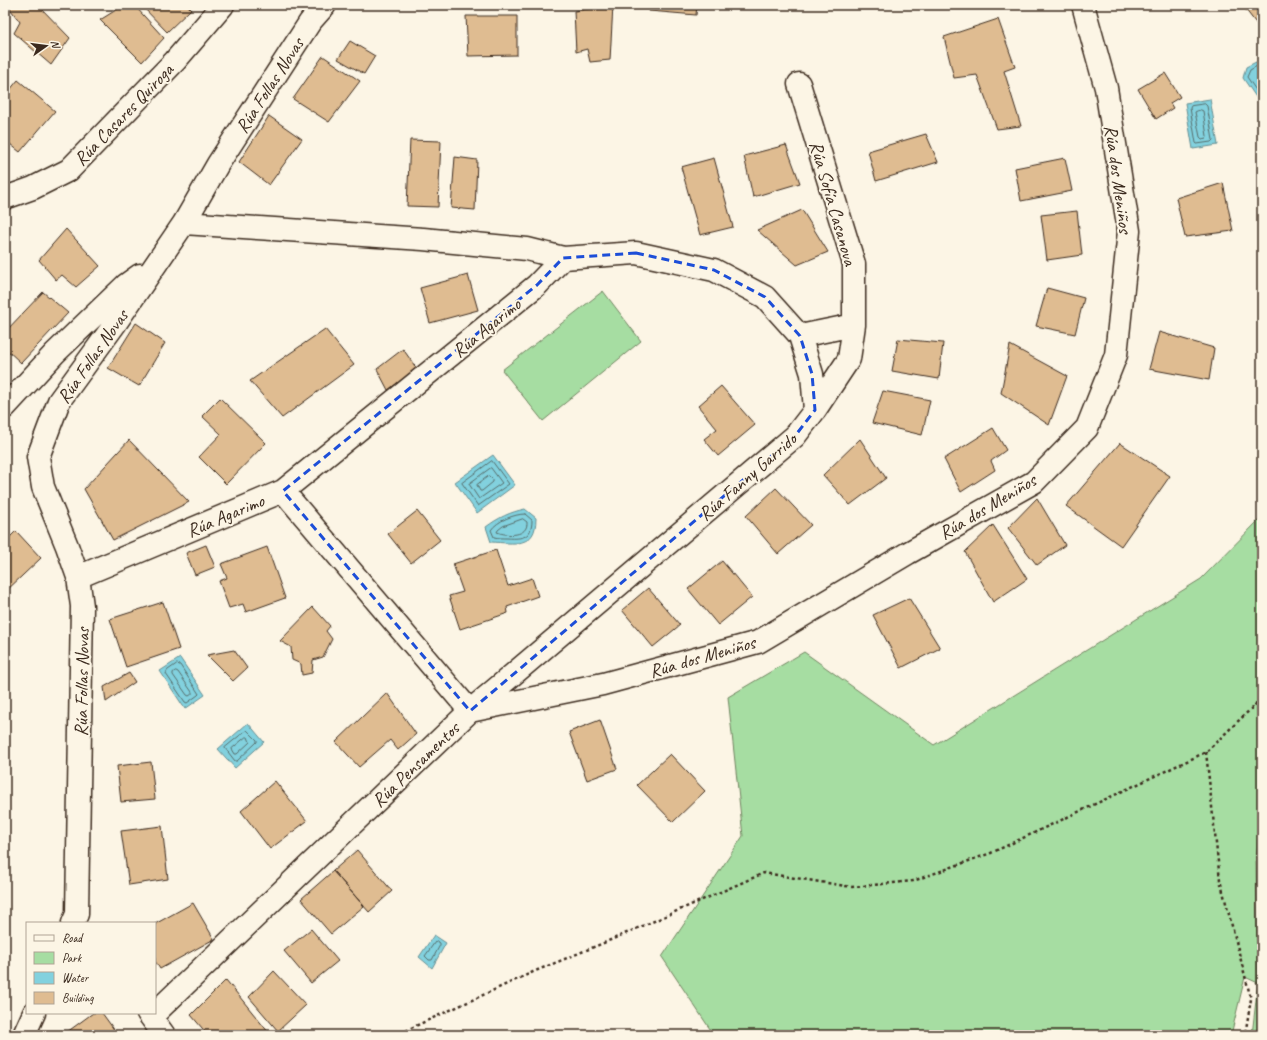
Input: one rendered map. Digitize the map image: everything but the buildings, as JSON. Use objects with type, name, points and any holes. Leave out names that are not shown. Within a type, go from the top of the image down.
[{"type":"street","name":"Rúa Casares Quiroga","points":[[5,198],[33,188],[69,170],[175,61],[223,5]]},
{"type":"street","name":"Rúa Follas Novas","points":[[78,920],[82,606],[78,577],[67,546],[42,487],[38,457],[59,402],[160,259],[310,22],[325,5]]},
{"type":"street","name":"Rúa dos Meniños","points":[[470,710],[603,684],[758,642],[908,552],[1034,482],[1086,428],[1116,355],[1129,231],[1106,88],[1083,5]]},
{"type":"street","name":"Rúa Sofía Casanova","points":[[799,84],[854,264],[854,325],[849,359],[815,410]]},
{"type":"street","points":[[184,223],[424,238],[527,249],[562,258],[636,253],[714,270],[765,297],[800,336],[812,374],[815,410]]},
{"type":"street","name":"Rúa Agarimo","points":[[78,577],[283,491],[537,285],[562,258]]},
{"type":"street","points":[[5,407],[55,353],[126,285],[160,259]]},
{"type":"street","points":[[800,336],[854,325]]},
{"type":"street","name":"Rúa Fanny Garrido","points":[[470,710],[795,436],[815,410]]},
{"type":"street","name":"Rúa Pensamentos","points":[[156,1009],[470,710],[283,491]]},
{"type":"street","points":[[24,1035],[34,1014]]},
{"type":"street","name":"Rúa Pensamentos","points":[[150,1015],[164,1035]]},
{"type":"path","points":[[401,1035],[409,1029],[533,972],[764,873],[852,887],[913,881],[991,853],[1206,752],[1256,704],[1262,696]]},
{"type":"path","points":[[1206,752],[1220,880],[1251,999],[1245,1035]]},
{"type":"highlighted area","points":[[636,253],[714,270],[765,297],[800,336],[812,374],[815,410],[795,436],[470,711],[283,491],[537,285],[563,258]]},
{"type":"green space","points":[[603,291],[641,341],[543,421],[502,370]]},
{"type":"green space","points":[[1262,517],[1262,811],[1256,858],[1258,983],[1245,977],[1231,1035],[714,1035],[662,957],[743,836],[728,697],[804,652],[934,745],[1201,579]]},
{"type":"green space","points":[[1258,983],[1262,984],[1262,1035],[1252,1035]]},
{"type":"water","points":[[1256,62],[1262,63],[1262,106],[1243,78],[1246,67]]},
{"type":"water","points":[[1210,99],[1218,145],[1193,149],[1185,103]]},
{"type":"water","points":[[493,455],[515,485],[477,513],[455,482]]},
{"type":"water","points":[[525,509],[536,518],[535,528],[532,535],[528,539],[515,543],[491,542],[486,527],[504,516]]},
{"type":"water","points":[[180,658],[205,695],[185,709],[160,671]]},
{"type":"water","points":[[248,723],[264,742],[235,768],[218,749]]},
{"type":"water","points":[[434,935],[446,943],[432,968],[419,957]]}]
